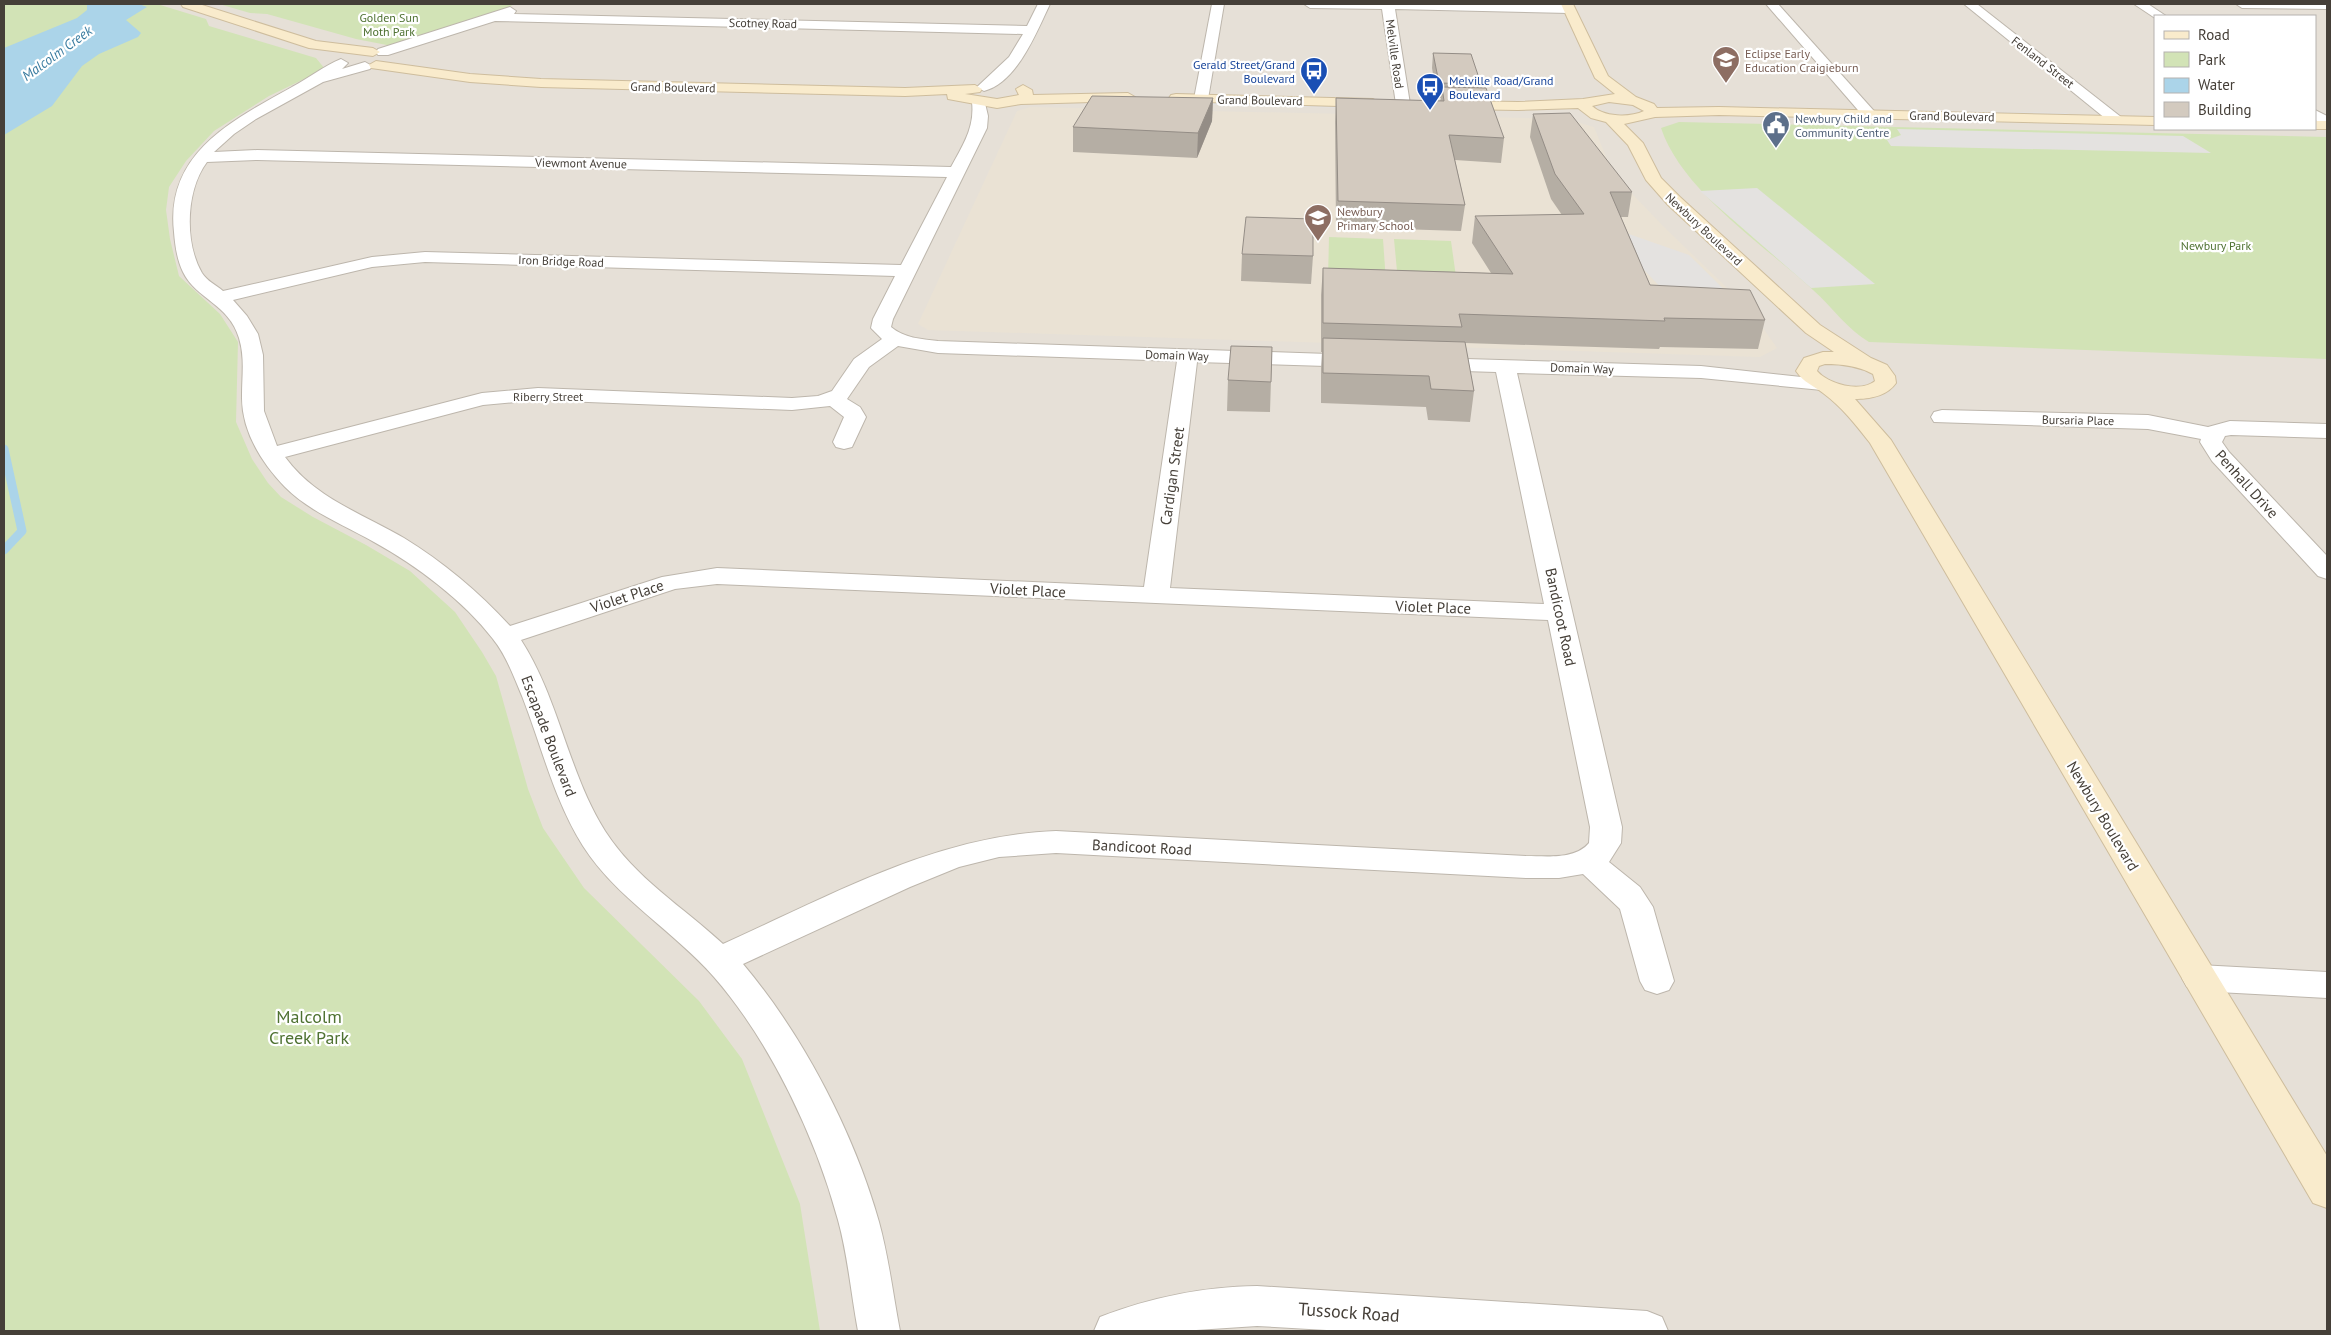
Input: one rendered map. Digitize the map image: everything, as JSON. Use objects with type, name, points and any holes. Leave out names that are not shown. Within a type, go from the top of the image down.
[{"type":"street","name":"Grand Boulevard","points":[[187,4],[314,45],[382,58],[442,74],[541,83],[1017,95]]},
{"type":"street","name":"Escapade Boulevard","points":[[527,4],[426,40],[382,58],[316,80],[272,102],[242,121],[204,157],[184,191],[182,220],[187,258],[196,278],[220,297],[241,322],[250,338],[253,361],[253,409],[257,426],[271,454],[284,472],[301,490],[331,510],[379,534],[429,565],[474,604],[505,636],[533,686],[566,782],[592,835],[609,860],[632,886],[719,960],[762,1016],[807,1090],[830,1138],[850,1194],[866,1251],[879,1331]]},
{"type":"street","points":[[844,442],[855,417],[852,412],[832,398],[844,391],[861,363],[896,340],[881,328],[881,323],[979,128],[980,116],[977,94],[1014,63],[1044,4]]},
{"type":"street","points":[[1202,99],[1218,4]]},
{"type":"street","points":[[1310,4],[1568,6],[1602,78],[1643,108]]},
{"type":"street","points":[[1772,4],[1869,114]]},
{"type":"street","name":"Fenland Street","points":[[1970,4],[2116,120]]},
{"type":"street","points":[[2140,4],[2158,15]]},
{"type":"street","points":[[2242,4],[2324,7]]},
{"type":"street","name":"Melville Road","points":[[1388,5],[1403,104]]},
{"type":"street","name":"Scotney Road","points":[[494,17],[1031,30]]},
{"type":"street","name":"Grand Boulevard","points":[[314,45],[341,62]]},
{"type":"street","name":"Grand Boulevard","points":[[382,58],[442,74]]},
{"type":"street","points":[[341,62],[350,66],[382,58]]},
{"type":"street","name":"Escapade Boulevard","points":[[316,80],[341,62]]},
{"type":"street","points":[[1014,63],[1017,95]]},
{"type":"street","points":[[1591,105],[1602,78]]},
{"type":"street","points":[[979,128],[1017,95],[1142,98]]},
{"type":"street","name":"Grand Boulevard","points":[[1162,98],[1422,104]]},
{"type":"street","points":[[1441,104],[1591,105],[1643,108]]},
{"type":"street","points":[[1591,105],[1610,118],[1629,119],[1643,108]]},
{"type":"street","name":"Grand Boulevard","points":[[1643,108],[2154,121]]},
{"type":"street","points":[[1635,143],[1643,108]]},
{"type":"street","points":[[2316,115],[2327,123]]},
{"type":"street","name":"Newbury Boulevard","points":[[1610,118],[1635,143],[1654,180],[1662,189],[1785,305],[1823,337],[1863,362],[1879,369],[1885,375],[1887,381],[1882,388]]},
{"type":"street","name":"Viewmont Avenue","points":[[204,157],[256,155],[958,172]]},
{"type":"street","name":"Iron Bridge Road","points":[[220,297],[372,262],[425,257],[906,271]]},
{"type":"street","name":"Newbury Boulevard","points":[[1785,305],[1804,335],[1810,363],[1806,371],[1853,408],[1880,440],[2327,1192]]},
{"type":"street","name":"Domain Way","points":[[896,340],[938,347],[1379,362]]},
{"type":"street","name":"Cardigan Street","points":[[1156,596],[1188,356]]},
{"type":"street","points":[[1810,363],[1838,358],[1863,362]]},
{"type":"street","name":"Domain Way","points":[[1408,363],[1701,372],[1825,386]]},
{"type":"street","name":"Domain Way","points":[[1701,372],[1810,363]]},
{"type":"street","name":"Bandicoot Road","points":[[719,960],[912,872],[948,858],[1002,844],[1056,842],[1526,867],[1574,865],[1588,861],[1605,844],[1606,827],[1505,366]]},
{"type":"street","points":[[1825,386],[1854,392],[1870,392],[1882,388],[1880,440]]},
{"type":"street","name":"Riberry Street","points":[[271,454],[502,396],[538,394],[792,404],[821,402],[832,398]]},
{"type":"street","name":"Bursaria Place","points":[[1942,417],[2148,422],[2213,435]]},
{"type":"street","name":"Penhall Drive","points":[[2327,431],[2230,428],[2221,430],[2213,435],[2211,442],[2220,456],[2327,571]]},
{"type":"street","name":"Violet Place","points":[[505,636],[672,582],[700,577],[744,577],[1560,613]]},
{"type":"street","points":[[1588,861],[1628,895],[1636,907],[1657,981]]},
{"type":"street","points":[[2199,978],[2327,985]]},
{"type":"street","name":"Tussock Road","points":[[1115,1331],[1134,1323],[1180,1310],[1217,1306],[1257,1306],[1647,1331]]},
{"type":"shaded area","points":[[4,4],[2327,4],[2327,1331],[4,1331]]},
{"type":"shaded area","points":[[1077,99],[1355,106],[1348,108],[1087,102]]},
{"type":"shaded area","name":"Newbury Primary School","points":[[1030,107],[1566,119],[1594,127],[1613,174],[1664,227],[1751,311],[1777,348],[1760,357],[928,330],[918,324],[1017,111]]},
{"type":"shaded area","points":[[1909,110],[2066,113],[2075,116],[1901,112]]},
{"type":"shaded area","points":[[1884,118],[2153,124],[2148,126],[1896,120]]},
{"type":"shaded area","points":[[1897,129],[2183,136],[2211,153],[1891,146],[1887,140],[1901,135]]},
{"type":"shaded area","points":[[1757,188],[1875,284],[1811,288],[1700,191]]},
{"type":"shaded area","points":[[1626,233],[1689,255],[1746,311],[1686,314],[1610,234]]},
{"type":"green space","name":"Malcolm Creek Park","points":[[4,4],[157,4],[206,19],[209,26],[316,58],[325,69],[269,96],[214,131],[186,161],[169,187],[166,210],[170,239],[179,276],[220,314],[238,342],[236,422],[252,459],[268,483],[281,497],[410,571],[455,612],[482,652],[496,676],[528,789],[543,828],[584,888],[699,1001],[742,1059],[800,1204],[820,1331],[4,1331]]},
{"type":"green space","name":"Golden Sun Moth Park","points":[[219,4],[515,4],[488,16],[392,46],[356,39],[267,14],[250,13]]},
{"type":"green space","name":"Newbury Park","points":[[1679,122],[2327,137],[2327,359],[1869,342],[1847,325],[1813,290],[1727,216],[1687,174],[1672,151],[1661,128]]},
{"type":"green space","points":[[1329,237],[1383,239],[1386,282],[1328,279]]},
{"type":"green space","points":[[1394,239],[1451,241],[1457,284],[1398,282]]},
{"type":"water","points":[[87,4],[139,4],[147,7],[126,20],[141,33],[138,37],[99,54],[82,66],[52,106],[4,135],[4,48],[77,18],[87,10]]},
{"type":"building","points":[[1433,53],[1471,54],[1481,84],[1439,83]]},
{"type":"building","points":[[1442,87],[1486,88],[1504,138],[1449,135],[1465,205],[1338,201],[1336,98],[1444,101]]},
{"type":"building","points":[[1092,96],[1213,98],[1198,133],[1073,127]]},
{"type":"building","points":[[1570,113],[1632,192],[1610,192],[1650,285],[1750,290],[1765,320],[1664,318],[1665,321],[1459,314],[1462,327],[1323,323],[1323,268],[1513,274],[1475,216],[1584,214],[1555,174],[1533,114]]},
{"type":"building","points":[[1246,217],[1313,219],[1313,256],[1242,254]]},
{"type":"building","points":[[1323,338],[1465,342],[1474,391],[1431,389],[1429,376],[1323,373]]},
{"type":"building","points":[[1231,346],[1272,347],[1271,382],[1228,380]]},
{"type":"waterway","name":"Malcolm Creek","points":[[4,449],[22,531],[4,550]]},
{"type":"place","name":"Eclipse Early Education Craigieburn","points":[[1726,84]]},
{"type":"place","name":"Gerald Street/Grand Boulevard","points":[[1314,95]]},
{"type":"place","name":"Melville Road/Grand Boulevard","points":[[1430,111]]},
{"type":"place","name":"Newbury Child and Community Centre","points":[[1776,149]]},
{"type":"place","name":"Newbury Primary School","points":[[1318,242]]}]
